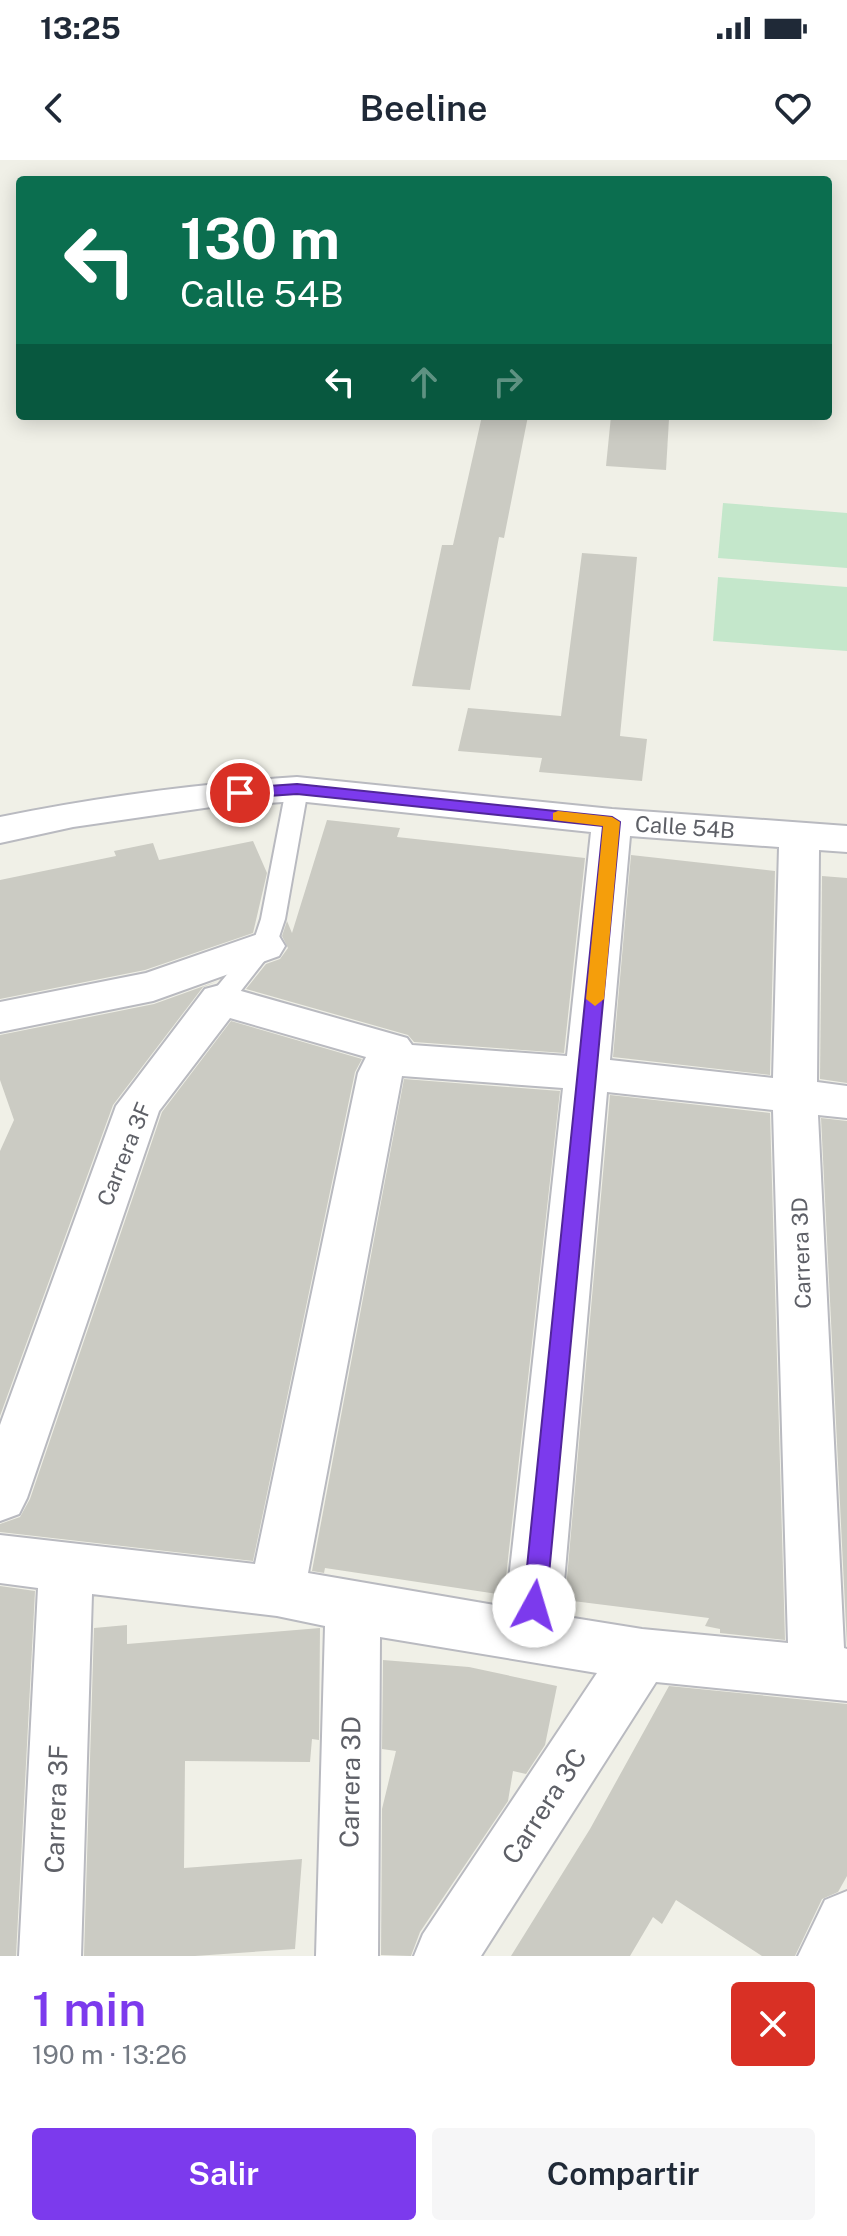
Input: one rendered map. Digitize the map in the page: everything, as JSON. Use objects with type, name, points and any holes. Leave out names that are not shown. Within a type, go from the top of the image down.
[{"type":"street","name":"Calle 54B","points":[[0,830],[73,815],[211,795],[297,789],[612,822],[847,839]]},
{"type":"street","points":[[531,1637],[612,822]]},
{"type":"street","name":"Carrera 3D","points":[[799,835],[795,1097],[832,1673]]},
{"type":"street","points":[[0,1017],[153,986],[264,946]]},
{"type":"street","points":[[220,1000],[389,1054],[847,1102]]},
{"type":"street","name":"Carrera 3F","points":[[0,1498],[138,1106],[220,1000]]},
{"type":"street","points":[[277,1591],[380,1073],[389,1054]]},
{"type":"street","points":[[0,1559],[277,1591],[353,1607],[642,1655],[832,1673]]},
{"type":"street","name":"Carrera 3F","points":[[50,1956],[66,1567]]},
{"type":"street","name":"Carrera 3D","points":[[347,1956],[353,1607]]},
{"type":"street","name":"Carrera 3C","points":[[445,1956],[642,1655]]},
{"type":"street","points":[[829,1956],[847,1922]]},
{"type":"lane","name":"Carrera 3F","points":[[220,1000],[264,946],[273,919],[297,789]]},
{"type":"green space","points":[[723,503],[847,513],[847,568],[718,558]]},
{"type":"green space","points":[[718,577],[847,587],[847,651],[713,641]]},
{"type":"building","points":[[481,420],[527,420],[504,538],[499,537],[470,690],[412,686],[442,545],[453,545]]},
{"type":"building","points":[[611,420],[669,420],[666,470],[606,466]]},
{"type":"building","points":[[582,553],[637,557],[620,736],[647,739],[642,781],[539,772],[542,758],[458,751],[468,708],[561,716]]},
{"type":"building","points":[[327,820],[400,828],[397,837],[585,858],[564,1053],[414,1042],[408,1035],[246,989],[266,964],[280,959],[288,948],[282,936],[287,921],[292,933]]},
{"type":"building","points":[[253,841],[267,873],[253,933],[145,970],[0,999],[0,880],[116,856],[114,851],[153,843],[159,860]]},
{"type":"building","points":[[631,855],[775,871],[770,1075],[613,1057]]},
{"type":"building","points":[[822,876],[847,878],[847,1083],[820,1079]]},
{"type":"building","points":[[218,981],[203,987],[113,1105],[0,1416],[0,1151],[14,1120],[0,1080],[0,1035],[154,1004]]},
{"type":"building","points":[[231,1021],[362,1059],[355,1072],[253,1561],[0,1532],[0,1524],[20,1517],[30,1499],[162,1112]]},
{"type":"building","points":[[404,1079],[560,1091],[504,1595],[325,1568],[324,1573],[312,1571]]},
{"type":"building","points":[[610,1095],[770,1113],[785,1640],[720,1633],[720,1629],[705,1626],[709,1618],[565,1600]]},
{"type":"building","points":[[821,1118],[847,1121],[847,1646]]},
{"type":"building","points":[[0,1586],[35,1591],[16,1956],[0,1956]]},
{"type":"building","points":[[127,1625],[127,1644],[320,1628],[319,1740],[312,1739],[310,1762],[185,1761],[184,1868],[302,1859],[295,1949],[195,1956],[84,1956],[94,1628]]},
{"type":"building","points":[[383,1660],[469,1667],[557,1686],[545,1745],[526,1774],[513,1771],[508,1801],[420,1932],[411,1956],[381,1955],[382,1809],[396,1751],[382,1749]]},
{"type":"building","points":[[669,1686],[847,1704],[847,1876],[838,1892],[822,1899],[795,1956],[762,1956],[676,1900],[662,1924],[653,1917],[630,1956],[511,1956],[590,1829]]},
{"type":"slow traffic","points":[[558,816],[612,822],[595,999]]},
{"type":"route","points":[[240,793],[297,789],[612,822],[534,1606]]}]
